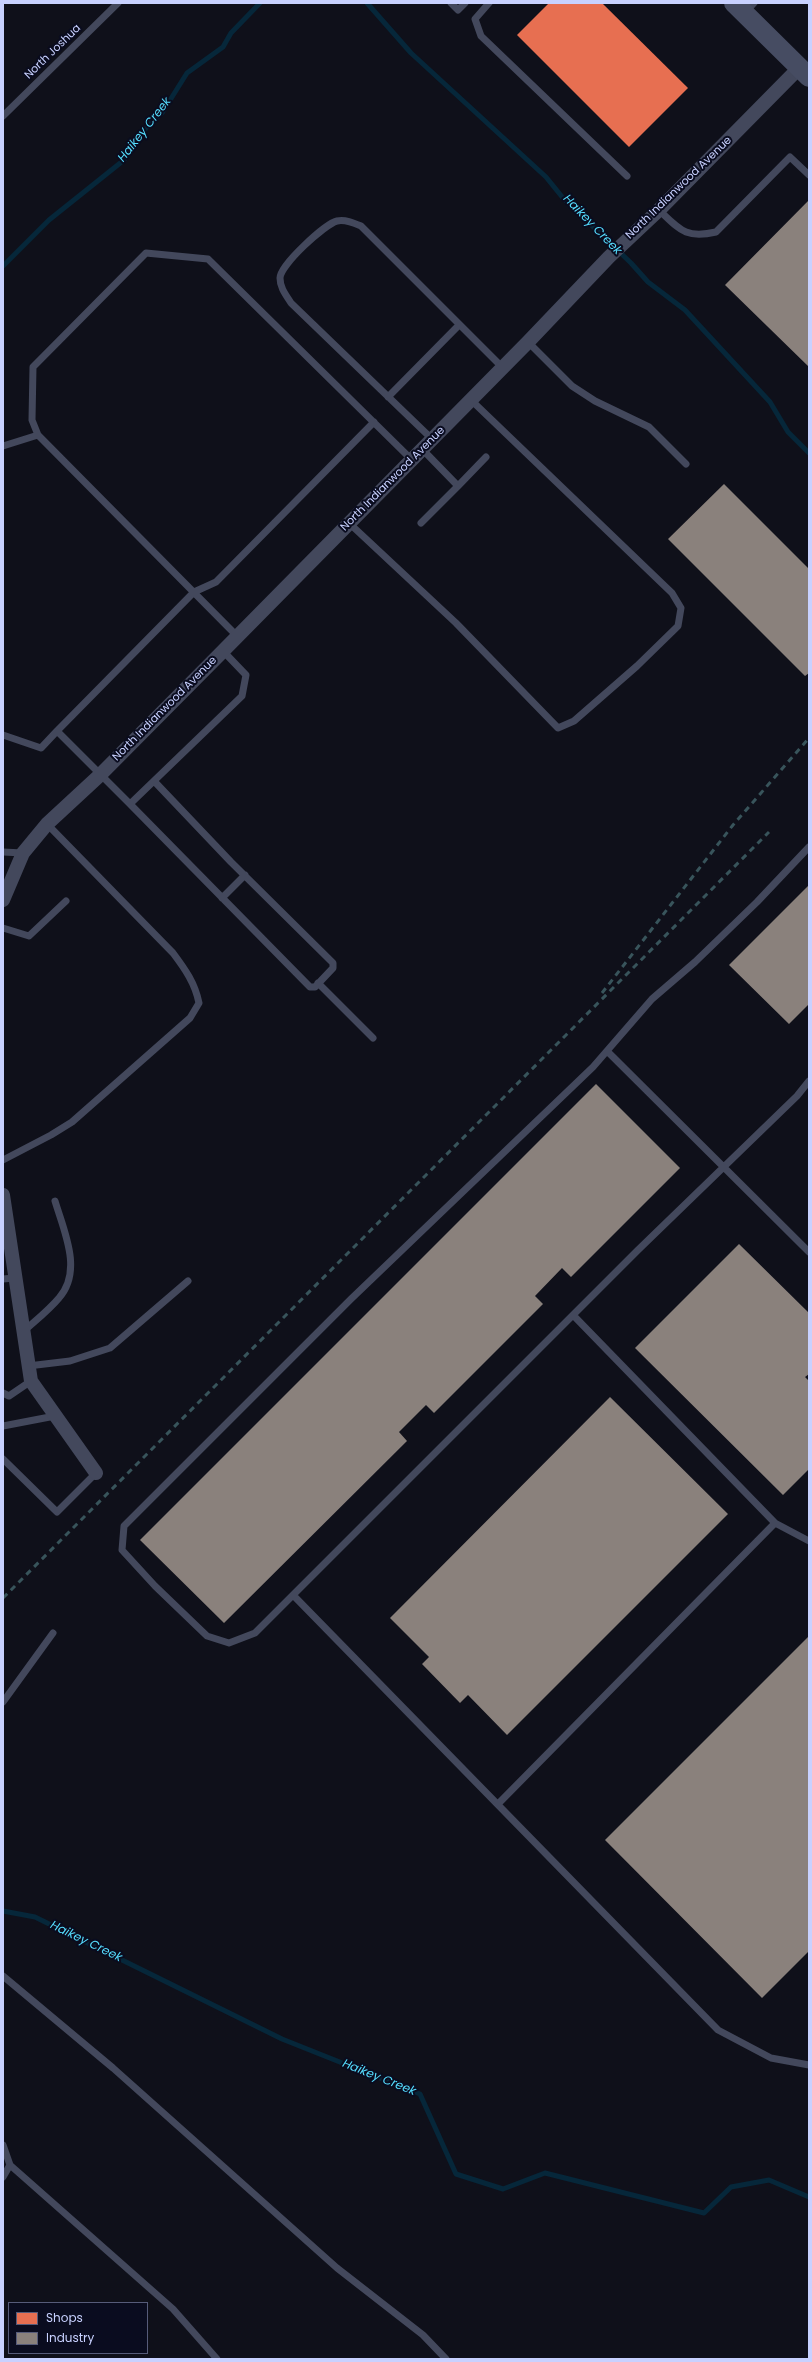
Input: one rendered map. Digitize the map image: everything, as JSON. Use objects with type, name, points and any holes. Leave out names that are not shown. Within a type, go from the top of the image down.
[{"type":"main road","points":[[745,6],[804,72]]},
{"type":"street","name":"North Indianwood Avenue","points":[[3,900],[23,853],[47,824],[100,774],[223,651],[503,368],[627,239],[804,72]]},
{"type":"street","points":[[3,1195],[9,1278],[23,1333],[31,1381],[96,1473]]},
{"type":"lane","name":"North Joshua","points":[[3,116],[118,3]]},
{"type":"lane","points":[[451,3],[458,10],[465,3]]},
{"type":"lane","points":[[489,3],[475,19],[481,36],[627,176]]},
{"type":"lane","points":[[659,210],[681,231],[699,235],[716,232],[790,157],[809,175]]},
{"type":"lane","points":[[458,486],[427,444],[388,397],[291,303],[282,288],[280,276],[285,266],[326,226],[339,220],[351,221],[361,226],[503,368]]},
{"type":"lane","points":[[237,636],[38,435],[32,420],[33,367],[146,253],[208,259],[412,460]]},
{"type":"lane","points":[[388,397],[459,324]]},
{"type":"lane","points":[[528,342],[572,386],[594,401],[649,427],[686,464]]},
{"type":"lane","points":[[349,523],[456,623],[558,728],[574,721],[637,666],[678,626],[681,608],[672,593],[471,400]]},
{"type":"lane","points":[[3,735],[41,748],[194,592],[216,582],[374,422]]},
{"type":"lane","points":[[3,446],[38,435]]},
{"type":"lane","points":[[421,523],[486,457]]},
{"type":"lane","points":[[130,804],[242,696],[246,675],[223,651]]},
{"type":"lane","points":[[57,731],[310,987],[315,987],[333,968],[333,963],[154,781]]},
{"type":"lane","points":[[3,1160],[51,1135],[72,1122],[190,1018],[199,1003],[196,988],[188,972],[173,953],[47,824]]},
{"type":"lane","points":[[809,847],[746,913],[652,999],[593,1067],[352,1299],[124,1526],[122,1550],[155,1586],[207,1636],[229,1643],[255,1633],[573,1315],[797,1096],[809,1081]]},
{"type":"lane","points":[[3,852],[23,853]]},
{"type":"lane","points":[[222,898],[245,875]]},
{"type":"lane","points":[[3,928],[29,936],[66,901]]},
{"type":"lane","points":[[318,983],[373,1038]]},
{"type":"lane","points":[[607,1051],[809,1252]]},
{"type":"lane","points":[[23,1333],[60,1297],[71,1278],[71,1260],[55,1201]]},
{"type":"lane","points":[[28,1366],[70,1362],[110,1348],[188,1281]]},
{"type":"lane","points":[[573,1315],[776,1523],[809,1541]]},
{"type":"lane","points":[[3,1393],[9,1396],[31,1381]]},
{"type":"lane","points":[[3,1426],[56,1416]]},
{"type":"lane","points":[[3,1459],[57,1512],[96,1473]]},
{"type":"lane","points":[[498,1804],[776,1523]]},
{"type":"lane","points":[[293,1595],[718,2030],[771,2058],[809,2065]]},
{"type":"lane","points":[[3,1702],[53,1633]]},
{"type":"lane","points":[[3,1976],[113,2068],[337,2268],[423,2335],[446,2359]]},
{"type":"lane","points":[[3,2145],[10,2165],[173,2309],[217,2359]]},
{"type":"lane","points":[[3,2177],[10,2165]]},
{"type":"building: Shops","points":[[549,3],[602,3],[688,88],[629,147],[517,35]]},
{"type":"building: Industry","points":[[809,200],[809,367],[725,285]]},
{"type":"building: Industry","points":[[724,484],[809,569],[809,673],[805,676],[668,539]]},
{"type":"building: Industry","points":[[809,885],[809,1004],[789,1024],[729,965]]},
{"type":"building: Industry","points":[[596,1084],[680,1168],[571,1277],[562,1268],[535,1296],[543,1304],[434,1413],[426,1405],[399,1432],[407,1441],[224,1623],[140,1540]]},
{"type":"building: Industry","points":[[739,1244],[809,1313],[809,1374],[805,1377],[809,1381],[809,1469],[783,1495],[635,1348]]},
{"type":"building: Industry","points":[[610,1397],[728,1514],[507,1735],[468,1695],[460,1703],[422,1664],[429,1657],[390,1618]]},
{"type":"building: Industry","points":[[809,1636],[809,1951],[762,1998],[605,1840]]},
{"type":"waterway","name":"Haikey Creek","points":[[3,266],[49,220],[124,160],[146,128],[162,113],[187,73],[223,47],[231,33],[260,3]]},
{"type":"waterway","name":"Haikey Creek","points":[[367,3],[411,53],[546,177],[563,198],[631,263],[648,282],[685,310],[770,402],[788,432],[809,453]]},
{"type":"waterway","name":"Haikey Creek","points":[[3,1911],[35,1917],[282,2039],[420,2094],[456,2174],[503,2189],[545,2173],[704,2213],[731,2187],[769,2180],[809,2197]]},
{"type":"railway","points":[[602,993],[733,825],[809,738]]},
{"type":"railway","points":[[3,1598],[769,832]]}]
